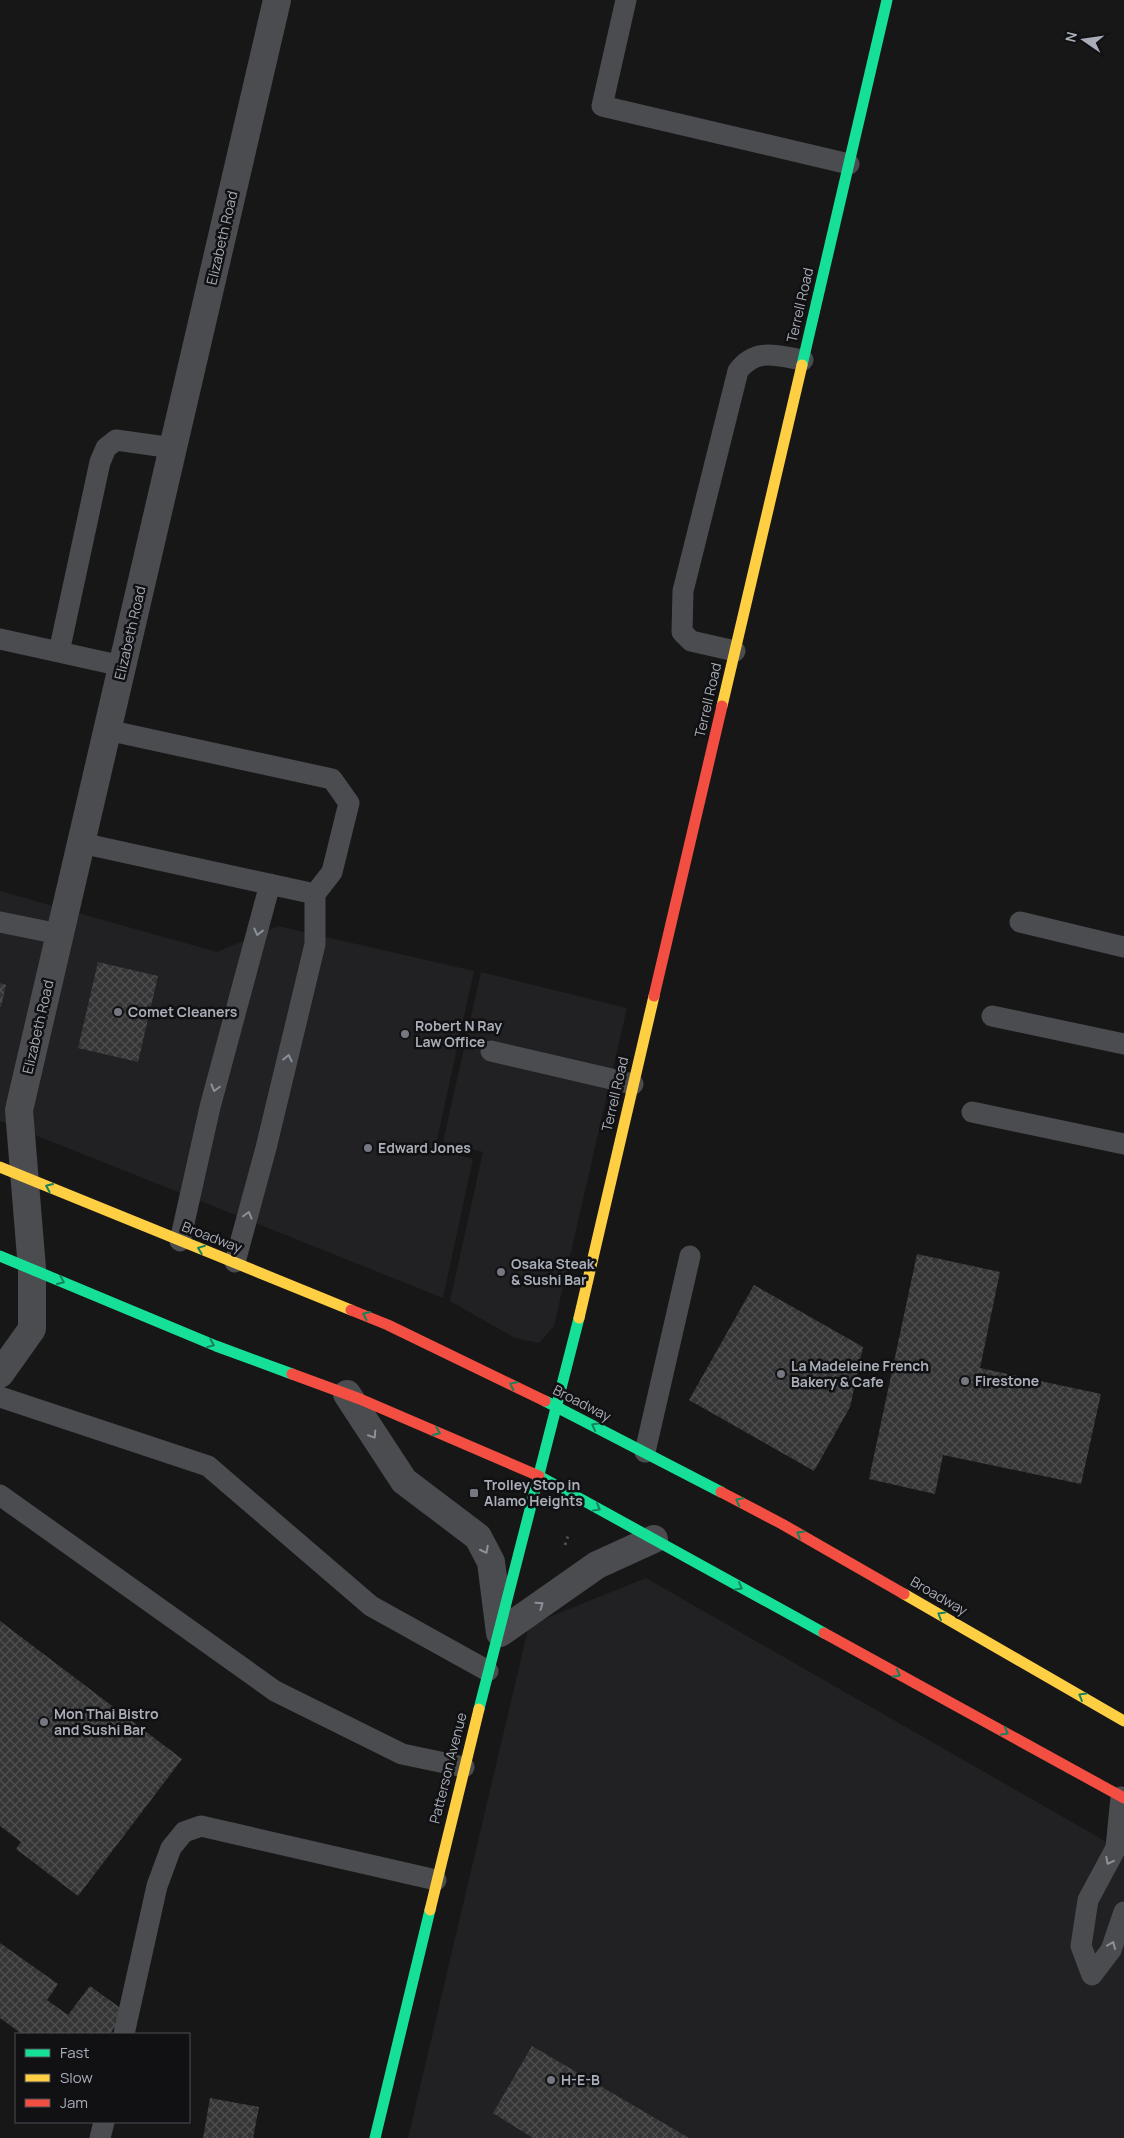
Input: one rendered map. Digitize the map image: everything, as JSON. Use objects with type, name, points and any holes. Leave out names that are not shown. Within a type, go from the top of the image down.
[{"type":"main road","name":"Terrell Road","points":[[556,1406],[573,1344],[887,0]]},
{"type":"main road","name":"Broadway","points":[[12,1172],[388,1324],[556,1406],[782,1524],[1124,1721]]},
{"type":"main road","points":[[0,1256],[216,1346],[346,1394],[539,1476],[1123,1794]]},
{"type":"main road","name":"Patterson Avenue","points":[[375,2138],[436,1880],[556,1406]]},
{"type":"street","name":"Elizabeth Road","points":[[0,1374],[32,1329],[32,1269],[12,1172],[19,1110],[277,0]]},
{"type":"street","points":[[346,1394],[404,1482],[478,1537],[491,1562],[500,1633],[597,1565],[654,1539]]},
{"type":"lane","points":[[626,0],[602,106],[849,164]]},
{"type":"lane","points":[[734,650],[691,641],[682,632],[683,591],[738,371],[746,360],[765,354],[803,360]]},
{"type":"lane","points":[[59,652],[100,462],[106,448],[116,440],[173,448]]},
{"type":"lane","points":[[0,639],[122,666]]},
{"type":"lane","points":[[107,730],[332,779],[349,803],[332,872],[315,894],[315,944],[266,1148],[235,1262]]},
{"type":"lane","points":[[81,844],[315,894]]},
{"type":"lane","points":[[180,1240],[210,1107],[270,884]]},
{"type":"lane","points":[[0,922],[59,934]]},
{"type":"lane","points":[[1020,922],[1124,947]]},
{"type":"lane","points":[[992,1016],[1124,1044]]},
{"type":"lane","points":[[491,1051],[633,1084]]},
{"type":"lane","points":[[972,1112],[1124,1144]]},
{"type":"lane","points":[[645,1452],[690,1256]]},
{"type":"lane","points":[[0,1398],[208,1466],[371,1606],[488,1672]]},
{"type":"lane","points":[[0,1495],[275,1691],[402,1754],[464,1767]]},
{"type":"lane","points":[[1123,1794],[1116,1848],[1088,1900],[1081,1946],[1092,1975],[1111,1950],[1124,1912]]},
{"type":"lane","points":[[124,2033],[157,1886],[171,1848],[184,1832],[202,1826],[436,1880]]},
{"type":"lane","points":[[100,2138],[104,2123]]},
{"type":"shaded area","points":[[0,891],[217,952],[278,926],[474,971],[435,1149],[473,1159],[443,1298],[0,1121]]},
{"type":"shaded area","points":[[481,972],[627,1008],[554,1326],[539,1343],[515,1338],[450,1301],[483,1152],[443,1142]]},
{"type":"shaded area","points":[[646,1578],[1124,1852],[1124,2138],[408,2138],[529,1625]]},
{"type":"building","name":"Comet Cleaners","points":[[98,962],[158,976],[138,1062],[78,1048]]},
{"type":"building","points":[[0,983],[6,985],[1,1007],[0,1007]]},
{"type":"building","name":"Firestone","points":[[917,1254],[1000,1272],[980,1368],[1101,1394],[1081,1484],[943,1455],[935,1494],[869,1479]]},
{"type":"building","name":"La Madeleine French Bakery & Cafe","points":[[754,1285],[863,1347],[850,1407],[814,1471],[689,1400]]},
{"type":"building","points":[[0,1621],[182,1759],[78,1896],[16,1849],[21,1842],[0,1826]]},
{"type":"building","points":[[0,1943],[58,1984],[47,2000],[68,2015],[90,1986],[126,2012],[111,2033],[21,2033],[0,2018]]},
{"type":"building","name":"H-E-B","points":[[532,2046],[689,2138],[533,2138],[493,2113]]},
{"type":"building","points":[[210,2098],[259,2107],[253,2138],[203,2138]]},
{"type":"traffic: fast","points":[[802,365],[887,0]]},
{"type":"traffic: fast","points":[[0,1256],[216,1346],[292,1374]]},
{"type":"traffic: fast","points":[[479,1709],[579,1318]]},
{"type":"traffic: fast","points":[[545,1401],[721,1492]]},
{"type":"traffic: fast","points":[[539,1476],[824,1633]]},
{"type":"traffic: fast","points":[[375,2138],[430,1910]]},
{"type":"traffic: slow","points":[[722,706],[802,365]]},
{"type":"traffic: slow","points":[[579,1318],[654,996]]},
{"type":"traffic: slow","points":[[0,1167],[351,1310]]},
{"type":"traffic: slow","points":[[904,1594],[1124,1721]]},
{"type":"traffic: slow","points":[[430,1910],[479,1709]]},
{"type":"traffic: jam","points":[[654,996],[722,706]]},
{"type":"traffic: jam","points":[[351,1310],[388,1325],[545,1401]]},
{"type":"traffic: jam","points":[[292,1374],[360,1399],[539,1476]]},
{"type":"traffic: jam","points":[[721,1492],[782,1524],[904,1594]]},
{"type":"traffic: jam","points":[[824,1633],[1124,1798]]},
{"type":"place","name":"Comet Cleaners","points":[[118,1012]]},
{"type":"place","name":"Robert N Ray Law Office","points":[[405,1034]]},
{"type":"place","name":"Edward Jones","points":[[368,1148]]},
{"type":"place","name":"Osaka Steak & Sushi Bar","points":[[501,1272]]},
{"type":"place","name":"La Madeleine French Bakery & Cafe","points":[[781,1374]]},
{"type":"place","name":"Firestone","points":[[965,1381]]},
{"type":"place","name":"Trolley Stop in Alamo Heights","points":[[474,1493]]},
{"type":"place","name":"Mon Thai Bistro and Sushi Bar","points":[[44,1722]]},
{"type":"place","name":"H-E-B","points":[[551,2080]]}]
